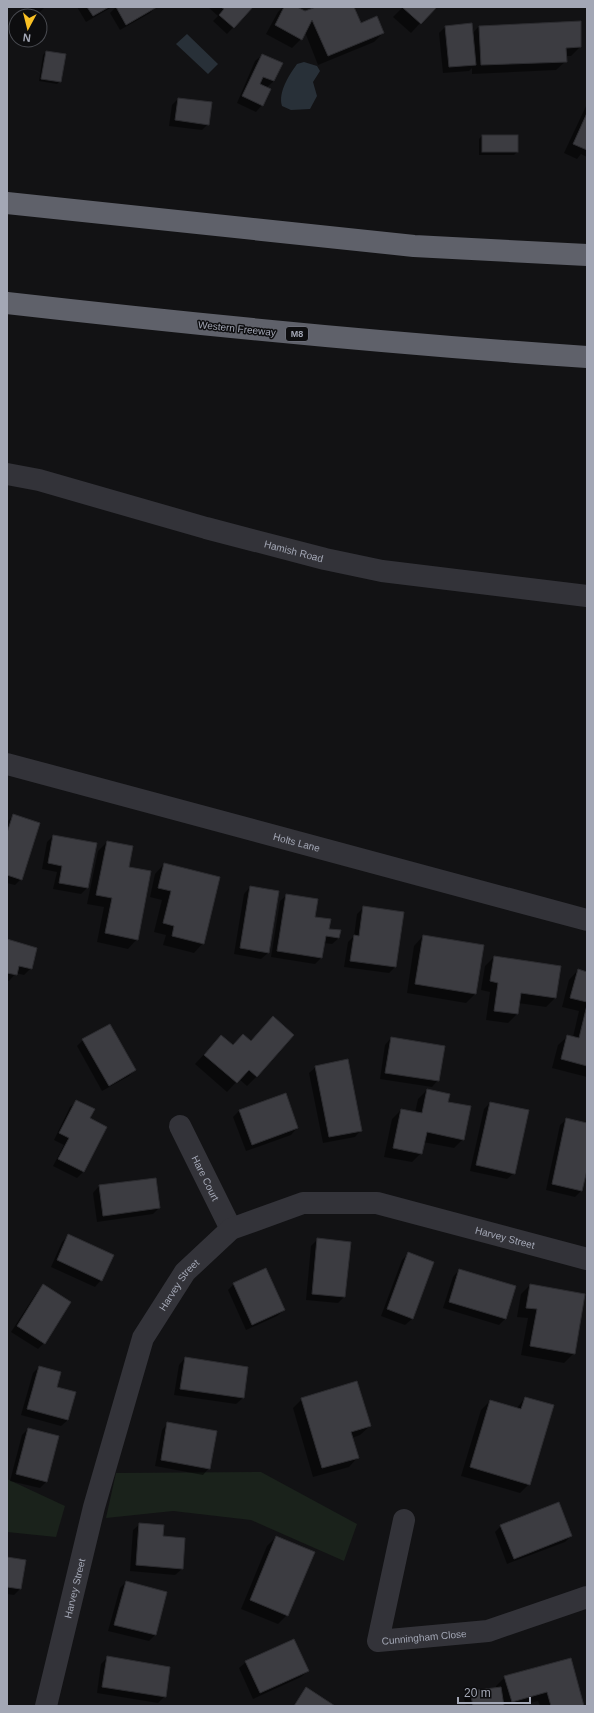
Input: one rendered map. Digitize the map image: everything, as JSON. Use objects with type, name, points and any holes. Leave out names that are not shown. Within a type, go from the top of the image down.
[{"type":"highway","points":[[7,203],[414,246],[587,255]]},
{"type":"highway","name":"Western Freeway","points":[[7,303],[259,331],[445,348],[587,357]]},
{"type":"street","name":"Hamish Road","points":[[7,474],[39,480],[206,528],[325,559],[382,571],[587,596]]},
{"type":"street","name":"Holts Lane","points":[[7,764],[587,920]]},
{"type":"street","name":"Hare Court","points":[[180,1126],[231,1229]]},
{"type":"street","name":"Harvey Street","points":[[46,1706],[94,1507],[143,1338],[185,1272],[231,1229],[303,1203],[376,1203],[587,1259]]},
{"type":"street","name":"Cunningham Close","points":[[404,1520],[378,1641],[488,1631],[587,1597]]},
{"type":"shaded area","points":[[187,34],[218,64],[208,74],[176,44]]},
{"type":"shaded area","points":[[304,62],[317,66],[320,71],[313,82],[317,96],[310,109],[291,110],[282,106],[281,101],[283,89],[297,64]]},
{"type":"shaded area","points":[[261,1472],[357,1524],[344,1561],[251,1520],[173,1511],[106,1518],[116,1473]]},
{"type":"shaded area","points":[[7,1479],[65,1506],[56,1537],[7,1532]]},
{"type":"building","points":[[87,7],[109,7],[93,16]]},
{"type":"building","points":[[116,7],[157,7],[126,25]]},
{"type":"building","points":[[221,7],[253,7],[234,28],[219,15],[224,9]]},
{"type":"building","points":[[284,7],[297,7],[305,11],[316,7],[354,7],[361,23],[377,16],[384,33],[328,56],[312,20],[302,40],[275,25]]},
{"type":"building","points":[[402,7],[437,7],[421,24]]},
{"type":"building","points":[[581,21],[581,47],[566,48],[567,62],[481,65],[479,26]]},
{"type":"building","points":[[472,23],[476,65],[449,67],[445,26]]},
{"type":"building","points":[[46,51],[66,54],[61,82],[41,79]]},
{"type":"building","points":[[262,54],[283,63],[274,81],[263,77],[260,84],[271,89],[263,106],[242,96]]},
{"type":"building","points":[[178,98],[212,102],[209,125],[175,120]]},
{"type":"building","points":[[587,113],[587,150],[573,144]]},
{"type":"building","points":[[482,135],[518,135],[518,152],[482,152]]},
{"type":"building","points":[[13,814],[40,823],[22,880],[7,875],[7,833]]},
{"type":"building","points":[[53,835],[97,843],[88,888],[59,883],[62,866],[48,863]]},
{"type":"building","points":[[107,841],[133,846],[129,867],[151,871],[138,940],[105,933],[112,898],[96,895]]},
{"type":"building","points":[[164,863],[220,877],[204,944],[172,936],[174,926],[163,923],[171,891],[158,888]]},
{"type":"building","points":[[250,886],[279,891],[269,953],[240,948]]},
{"type":"building","points":[[286,894],[318,899],[315,917],[331,919],[329,929],[341,930],[339,938],[326,936],[322,958],[277,951]]},
{"type":"building","points":[[363,906],[404,912],[396,967],[350,961],[354,935],[359,936]]},
{"type":"building","points":[[423,935],[484,945],[476,994],[415,984]]},
{"type":"building","points":[[7,939],[37,948],[32,969],[19,966],[17,975],[7,973]]},
{"type":"building","points":[[494,956],[561,966],[556,998],[521,993],[518,1014],[494,1011],[498,983],[490,981]]},
{"type":"building","points":[[578,969],[587,972],[587,1002],[570,998]]},
{"type":"building","points":[[587,1005],[587,1066],[561,1059],[567,1035],[579,1038]]},
{"type":"building","points":[[273,1016],[294,1035],[257,1077],[249,1070],[237,1083],[204,1055],[221,1035],[233,1045],[243,1034],[251,1041]]},
{"type":"building","points":[[110,1024],[136,1070],[109,1086],[82,1039]]},
{"type":"building","points":[[391,1037],[445,1046],[439,1081],[385,1073]]},
{"type":"building","points":[[348,1059],[362,1131],[329,1137],[315,1066]]},
{"type":"building","points":[[427,1089],[450,1094],[448,1102],[471,1106],[464,1140],[427,1132],[422,1154],[393,1148],[401,1109],[422,1113]]},
{"type":"building","points":[[286,1093],[298,1128],[252,1145],[239,1110]]},
{"type":"building","points":[[76,1100],[95,1109],[90,1118],[107,1127],[84,1172],[58,1159],[69,1138],[59,1133]]},
{"type":"building","points":[[490,1102],[529,1110],[515,1174],[476,1165]]},
{"type":"building","points":[[566,1118],[587,1123],[587,1170],[582,1191],[552,1184]]},
{"type":"building","points":[[156,1178],[160,1208],[103,1216],[99,1185]]},
{"type":"building","points":[[68,1234],[114,1255],[102,1281],[57,1260]]},
{"type":"building","points":[[317,1238],[351,1242],[345,1297],[312,1294]]},
{"type":"building","points":[[408,1252],[434,1262],[413,1319],[387,1309]]},
{"type":"building","points":[[266,1268],[285,1310],[252,1325],[233,1283]]},
{"type":"building","points":[[459,1269],[516,1286],[506,1319],[449,1302]]},
{"type":"building","points":[[43,1284],[71,1302],[45,1344],[17,1326]]},
{"type":"building","points":[[530,1284],[585,1294],[575,1354],[530,1346],[537,1309],[526,1308]]},
{"type":"building","points":[[185,1357],[248,1367],[244,1398],[180,1389]]},
{"type":"building","points":[[39,1366],[61,1372],[57,1387],[76,1392],[68,1420],[27,1409]]},
{"type":"building","points":[[357,1381],[371,1426],[351,1432],[359,1458],[322,1468],[301,1398]]},
{"type":"building","points":[[525,1397],[554,1405],[530,1485],[470,1467],[490,1400],[521,1409]]},
{"type":"building","points":[[167,1422],[217,1431],[210,1469],[161,1460]]},
{"type":"building","points":[[28,1428],[59,1436],[47,1482],[16,1474]]},
{"type":"building","points":[[559,1502],[572,1536],[514,1559],[500,1525]]},
{"type":"building","points":[[139,1523],[164,1525],[163,1536],[185,1538],[183,1569],[136,1565]]},
{"type":"building","points":[[276,1536],[315,1552],[288,1616],[250,1600]]},
{"type":"building","points":[[7,1557],[26,1560],[21,1589],[7,1587]]},
{"type":"building","points":[[126,1581],[167,1592],[156,1635],[114,1625]]},
{"type":"building","points":[[294,1639],[309,1671],[260,1693],[245,1661]]},
{"type":"building","points":[[107,1656],[170,1667],[166,1697],[102,1687]]},
{"type":"building","points":[[571,1658],[584,1706],[551,1706],[547,1692],[512,1702],[504,1676]]},
{"type":"building","points":[[306,1687],[335,1706],[294,1706]]},
{"type":"building","points":[[501,1687],[504,1706],[473,1706],[470,1691]]}]
